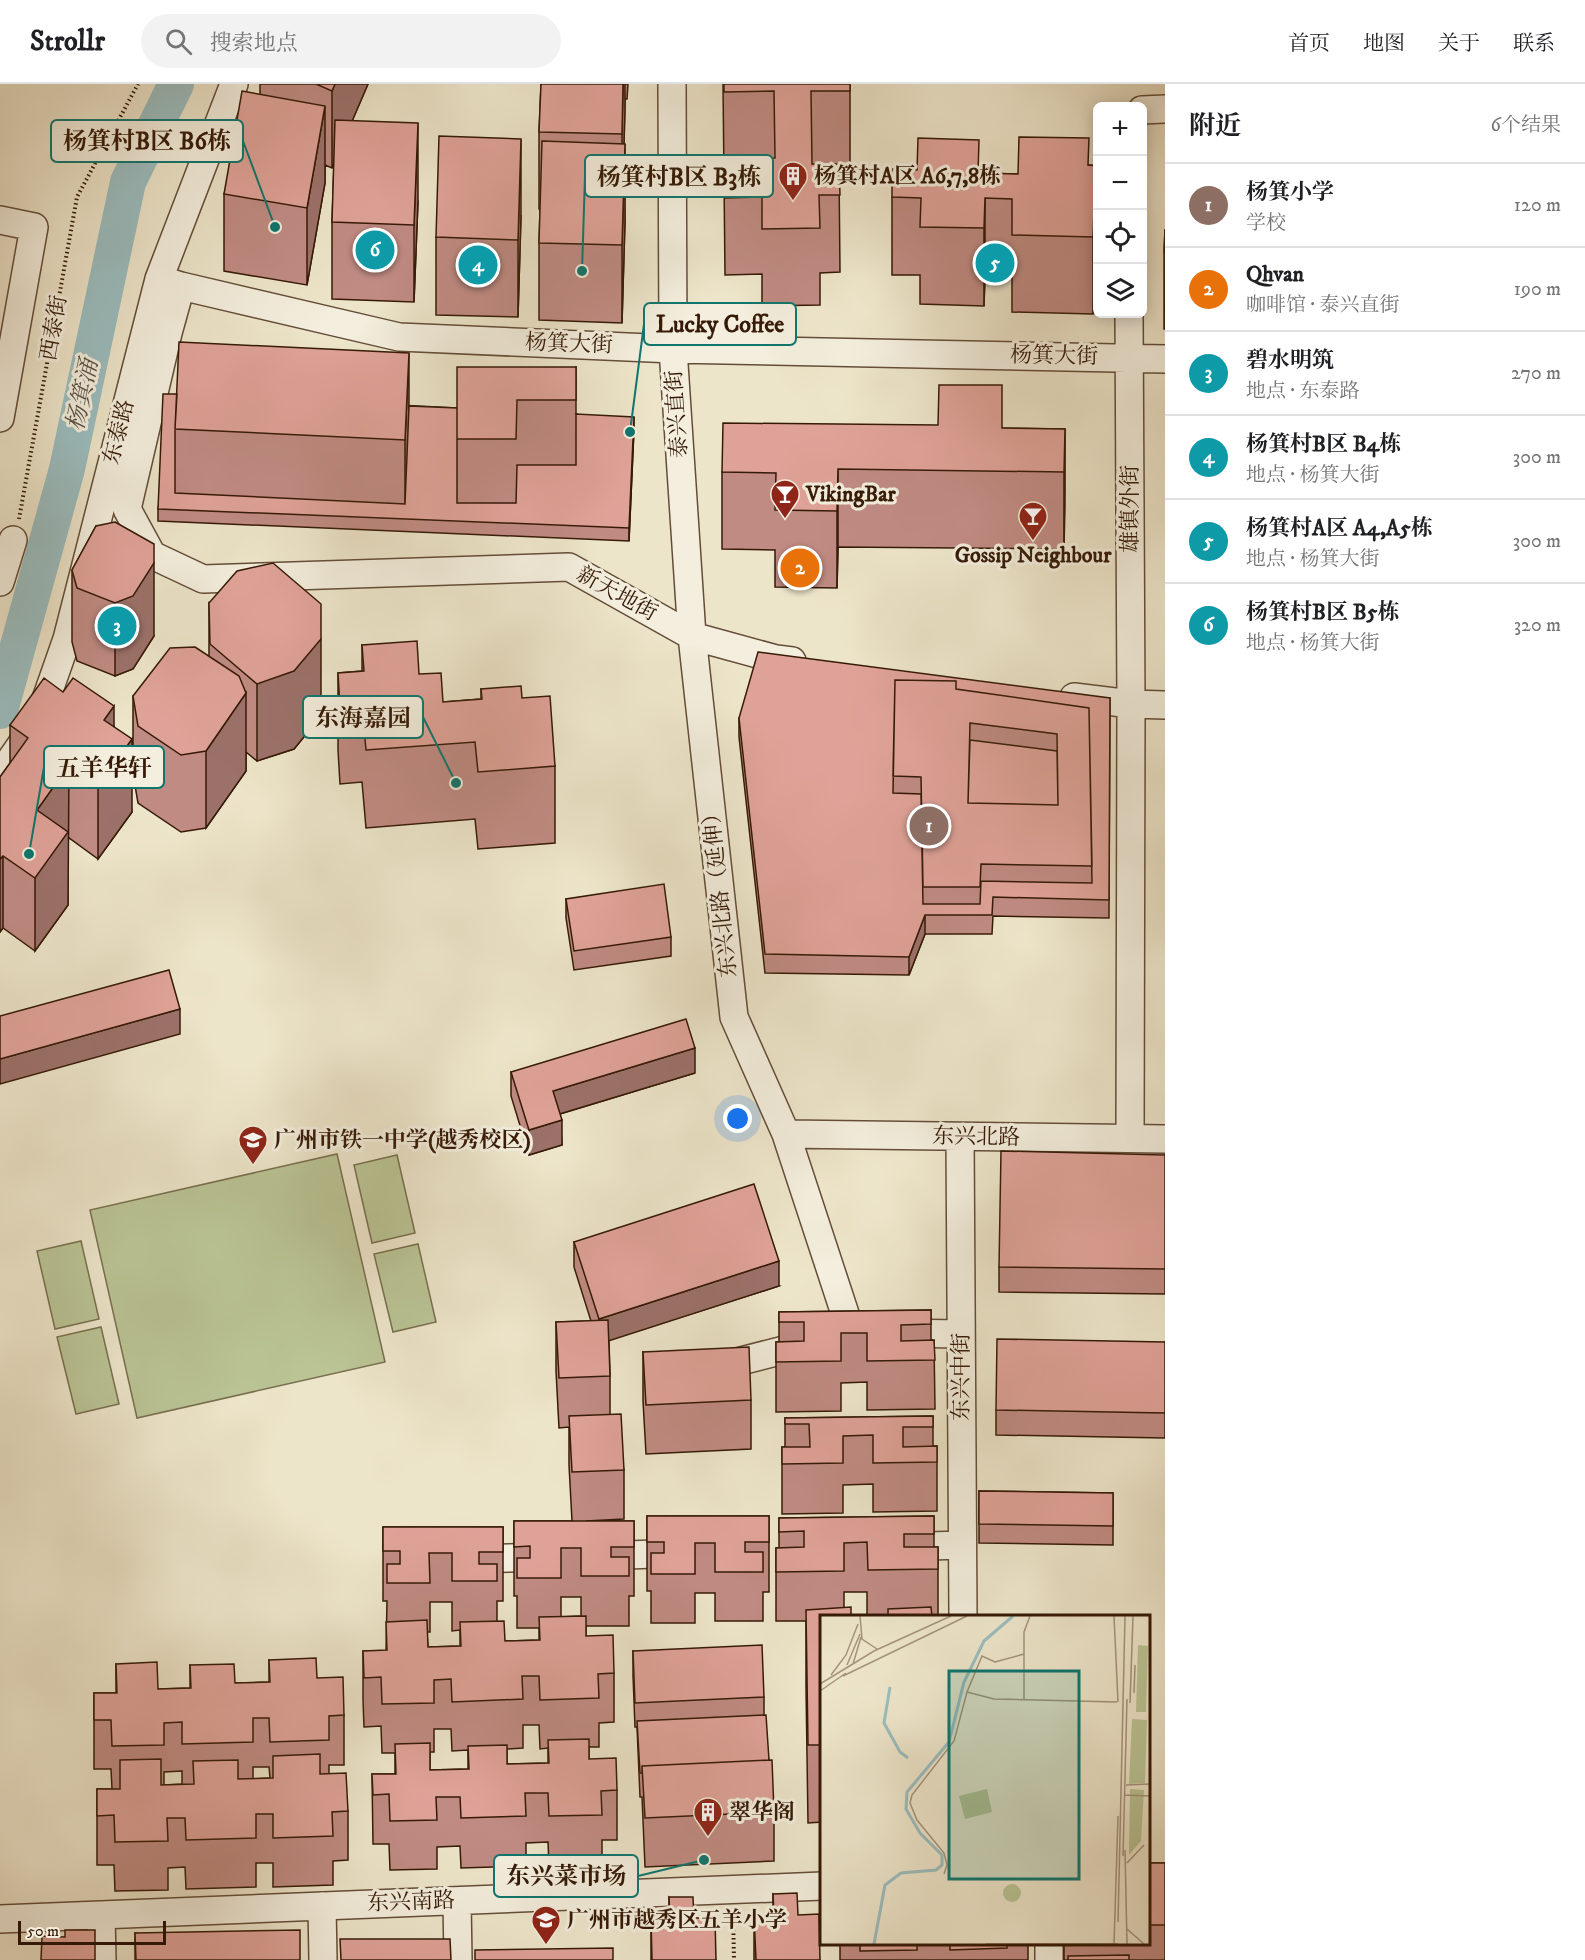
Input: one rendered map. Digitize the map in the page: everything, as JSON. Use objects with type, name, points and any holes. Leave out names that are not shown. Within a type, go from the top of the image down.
[{"type":"street","name":"东泰路","points":[[0,775],[39,719],[67,639],[170,282],[234,84]]},
{"type":"street","name":"泰兴直街","points":[[672,84],[673,349],[692,636]]},
{"type":"street","points":[[1147,110],[1165,109]]},
{"type":"street","points":[[0,220],[33,226],[0,418]]},
{"type":"street","name":"新天地街","points":[[170,282],[168,333],[127,509],[152,555],[202,579],[569,567],[692,636],[776,659],[812,663]]},
{"type":"street","name":"杨箕大街","points":[[170,282],[399,337],[673,349],[1165,359]]},
{"type":"street","name":"雄镇外街","points":[[1129,318],[1130,1138]]},
{"type":"street","points":[[0,582],[13,540]]},
{"type":"street","name":"东兴北路（延伸）","points":[[692,636],[734,1017],[786,1134],[851,1332]]},
{"type":"street","points":[[1048,693],[1131,704],[1165,705]]},
{"type":"street","name":"东兴北路","points":[[786,1134],[1165,1139]]},
{"type":"street","name":"东兴中街","points":[[960,1137],[963,1615]]},
{"type":"street","points":[[693,1373],[851,1332],[961,1334]]},
{"type":"street","points":[[872,1548],[962,1545]]},
{"type":"street","points":[[443,1560],[705,1552]]},
{"type":"street","name":"东兴南路","points":[[0,1919],[820,1886]]},
{"type":"street","points":[[457,1900],[458,1960]]},
{"type":"street","points":[[322,1906],[323,1960]]},
{"type":"street","points":[[101,1915],[102,1960]]},
{"type":"path","name":"西泰街","points":[[13,540],[23,502],[77,197],[138,84]]},
{"type":"path","points":[[733,1926],[734,1960]]},
{"type":"green space","points":[[337,1154],[385,1362],[137,1418],[90,1210]]},
{"type":"green space","points":[[397,1155],[415,1233],[372,1243],[354,1165]]},
{"type":"green space","points":[[81,1241],[99,1319],[55,1329],[37,1251]]},
{"type":"green space","points":[[418,1244],[436,1322],[393,1332],[374,1254]]},
{"type":"green space","points":[[101,1327],[119,1404],[76,1414],[57,1337]]},
{"type":"building","points":[[316,84],[335,84],[332,91]]},
{"type":"building","points":[[541,84],[623,84],[622,134],[539,132]]},
{"type":"building","points":[[724,84],[850,84],[850,91],[811,91],[812,164],[839,164],[840,195],[819,195],[820,228],[762,229],[762,197],[725,198],[724,159],[775,158],[774,91],[724,92]]},
{"type":"building","points":[[242,91],[325,106],[307,208],[224,194]]},
{"type":"building","points":[[335,120],[418,123],[414,225],[332,222]]},
{"type":"building","points":[[439,136],[521,139],[518,240],[436,237]]},
{"type":"building","points":[[1019,137],[1089,138],[1088,165],[1093,166],[1093,237],[1012,235],[1012,199],[985,198],[984,228],[920,227],[921,198],[892,197],[892,169],[917,170],[918,138],[979,140],[978,173],[1018,174]]},
{"type":"building","points":[[542,141],[625,144],[622,245],[539,243]]},
{"type":"building","points":[[179,342],[409,353],[405,440],[175,429]]},
{"type":"building","points":[[457,367],[576,367],[576,400],[517,400],[516,439],[457,439]]},
{"type":"building","points":[[939,385],[1002,385],[1002,428],[1065,429],[1064,472],[838,469],[837,511],[775,510],[776,473],[722,472],[723,423],[938,425]]},
{"type":"building","points":[[163,394],[177,394],[175,493],[405,504],[409,406],[457,408],[457,503],[516,503],[517,465],[576,465],[576,414],[634,417],[629,528],[158,509]]},
{"type":"building","points":[[115,522],[154,544],[154,563],[133,596],[115,603],[77,588],[72,570],[96,526]]},
{"type":"building","points":[[273,563],[321,604],[321,639],[294,671],[257,684],[210,644],[209,603],[237,571]]},
{"type":"building","points":[[417,641],[419,674],[441,673],[443,702],[482,699],[481,689],[521,686],[522,698],[550,696],[555,766],[478,772],[475,742],[366,750],[362,705],[340,707],[338,673],[364,671],[362,645]]},
{"type":"building","points":[[195,647],[239,676],[246,693],[206,751],[181,755],[138,726],[133,696],[170,648]]},
{"type":"building","points":[[758,652],[1110,698],[1109,900],[993,897],[992,915],[925,915],[909,957],[765,954],[739,718]],"holes":[[[895,680],[956,681],[956,689],[1089,708],[1092,883],[981,881],[980,904],[923,904],[921,794],[893,793]]]},
{"type":"building","points":[[44,678],[63,692],[73,678],[114,706],[104,720],[132,739],[98,786],[69,765],[37,810],[68,832],[35,878],[3,856],[0,859],[0,777],[28,738],[10,725]]},
{"type":"building","points":[[895,680],[956,681],[956,689],[1089,708],[1092,866],[981,864],[980,887],[923,887],[921,777],[893,776]],"holes":[[[970,723],[1057,734],[1058,805],[968,803]]]},
{"type":"building","points":[[970,740],[1057,751],[1058,805],[968,803]]},
{"type":"building","points":[[664,884],[671,937],[574,951],[566,899]]},
{"type":"building","points":[[169,970],[180,1009],[0,1059],[0,1016]]},
{"type":"building","points":[[686,1019],[695,1048],[553,1091],[562,1120],[529,1130],[511,1072]]},
{"type":"building","points":[[1001,1151],[1165,1155],[1165,1269],[999,1267]]},
{"type":"building","points":[[754,1184],[779,1261],[599,1319],[574,1242]]},
{"type":"building","points":[[931,1310],[931,1324],[901,1325],[901,1341],[934,1340],[935,1360],[867,1361],[867,1333],[841,1333],[841,1361],[776,1362],[776,1342],[804,1341],[804,1322],[779,1322],[779,1312]]},
{"type":"building","points":[[608,1320],[610,1376],[559,1378],[556,1322]]},
{"type":"building","points":[[997,1339],[1165,1342],[1165,1413],[996,1410]]},
{"type":"building","points":[[749,1347],[751,1400],[646,1405],[643,1352]]},
{"type":"building","points":[[621,1414],[624,1470],[572,1472],[569,1416]]},
{"type":"building","points":[[933,1416],[933,1427],[903,1427],[903,1447],[937,1446],[937,1462],[873,1463],[873,1435],[843,1436],[843,1463],[782,1464],[782,1447],[810,1447],[809,1424],[785,1424],[785,1418]]},
{"type":"building","points":[[979,1491],[1113,1493],[1113,1526],[979,1524]]},
{"type":"building","points":[[647,1516],[769,1516],[769,1542],[745,1542],[745,1552],[763,1552],[763,1572],[715,1572],[715,1543],[695,1543],[695,1574],[651,1574],[651,1553],[664,1553],[664,1542],[647,1542]]},
{"type":"building","points":[[934,1516],[934,1534],[904,1534],[904,1547],[938,1547],[938,1569],[868,1570],[867,1542],[844,1543],[844,1571],[776,1572],[776,1548],[804,1547],[804,1531],[779,1532],[779,1518]]},
{"type":"building","points":[[514,1521],[634,1521],[634,1547],[611,1547],[611,1557],[629,1557],[629,1576],[581,1576],[581,1548],[561,1548],[561,1578],[517,1578],[517,1558],[530,1558],[530,1546],[514,1547]]},
{"type":"building","points":[[383,1527],[503,1527],[503,1552],[479,1552],[479,1564],[497,1564],[497,1581],[452,1581],[452,1553],[429,1553],[430,1583],[387,1583],[387,1564],[400,1564],[400,1551],[383,1551]]},
{"type":"building","points":[[851,1607],[851,1615],[820,1615],[820,1745],[808,1745],[806,1610]]},
{"type":"building","points":[[931,1607],[932,1615],[888,1615],[888,1609]]},
{"type":"building","points":[[586,1616],[586,1636],[613,1635],[614,1673],[598,1674],[599,1698],[540,1700],[539,1676],[522,1676],[523,1699],[452,1702],[451,1679],[434,1680],[434,1703],[382,1704],[381,1677],[364,1678],[363,1651],[387,1650],[386,1622],[427,1620],[428,1647],[461,1646],[460,1622],[504,1621],[505,1641],[540,1640],[539,1617]]},
{"type":"building","points":[[762,1645],[764,1697],[635,1703],[633,1651]]},
{"type":"building","points":[[316,1658],[317,1678],[343,1677],[344,1715],[329,1716],[329,1740],[270,1742],[269,1718],[253,1718],[253,1742],[182,1744],[182,1722],[164,1723],[164,1745],[112,1746],[111,1720],[94,1720],[94,1693],[117,1693],[116,1664],[157,1662],[158,1689],[191,1688],[190,1665],[234,1664],[235,1683],[270,1682],[269,1660]]},
{"type":"building","points":[[766,1715],[769,1760],[642,1766],[642,1773],[640,1773],[637,1721]]},
{"type":"building","points":[[589,1739],[589,1759],[616,1758],[617,1790],[601,1791],[602,1815],[549,1816],[548,1793],[525,1793],[526,1816],[461,1818],[460,1797],[436,1797],[437,1820],[390,1821],[389,1794],[373,1795],[372,1774],[396,1774],[395,1744],[430,1743],[430,1770],[469,1769],[468,1746],[507,1745],[507,1764],[549,1763],[548,1740]]},
{"type":"building","points":[[320,1754],[320,1774],[346,1773],[348,1811],[332,1812],[333,1836],[273,1838],[273,1814],[256,1814],[256,1838],[186,1840],[185,1818],[167,1818],[168,1841],[115,1842],[114,1815],[97,1816],[97,1789],[120,1789],[120,1760],[161,1759],[161,1785],[194,1784],[193,1761],[238,1760],[238,1779],[273,1778],[273,1756]]},
{"type":"building","points":[[772,1760],[774,1812],[645,1818],[642,1766]]},
{"type":"building","points":[[1150,1863],[1165,1863],[1165,1925],[1150,1925]]},
{"type":"building","points":[[797,1893],[798,1915],[819,1914],[820,1960],[756,1960],[754,1916],[774,1915],[773,1894]]},
{"type":"building","points":[[669,1897],[693,1897],[694,1918],[715,1918],[716,1960],[652,1960],[651,1920],[670,1919]]},
{"type":"building","points":[[65,1930],[95,1930],[95,1960],[41,1960],[42,1936],[65,1937]]},
{"type":"building","points":[[300,1930],[300,1960],[136,1960],[135,1933]]},
{"type":"building","points":[[340,1939],[450,1939],[451,1960],[341,1960]]},
{"type":"building","points":[[860,1945],[917,1945],[917,1950],[860,1951]]},
{"type":"building","points":[[950,1945],[1007,1945],[1007,1948],[950,1950]]},
{"type":"building","points":[[613,1948],[613,1960],[475,1960],[475,1950]]},
{"type":"building","points":[[1129,1955],[1129,1960],[1068,1960],[1068,1956]]},
{"type":"waterway","name":"杨箕涌","points":[[0,711],[67,469],[128,182],[176,84]]},
{"type":"place","name":"杨箕村A区 A6,7,8栋","points":[[793,202]]},
{"type":"place","name":"杨箕村B区 B6栋","points":[[275,227]]},
{"type":"place","name":"杨箕村B区 B5栋","points":[[375,250]]},
{"type":"place","name":"杨箕村A区 A4,A5栋","points":[[995,263]]},
{"type":"place","name":"杨箕村B区 B4栋","points":[[478,265]]},
{"type":"place","name":"杨箕村B区 B3栋","points":[[582,271]]},
{"type":"place","name":"Lucky Coffee","points":[[630,432]]},
{"type":"place","name":"VikingBar","points":[[785,520]]},
{"type":"place","name":"Gossip Neighbour","points":[[1033,542]]},
{"type":"place","name":"Qhvan","points":[[800,568]]},
{"type":"place","name":"碧水明筑","points":[[117,626]]},
{"type":"place","name":"东海嘉园","points":[[456,783]]},
{"type":"place","name":"杨箕小学","points":[[929,826]]},
{"type":"place","name":"五羊华轩","points":[[29,854]]},
{"type":"place","name":"广州市铁一中学(越秀校区)","points":[[253,1166]]},
{"type":"place","name":"翠华阁","points":[[708,1838]]},
{"type":"place","name":"东兴菜市场","points":[[704,1860]]},
{"type":"place","name":"广州市越秀区五羊小学","points":[[546,1946]]}]
